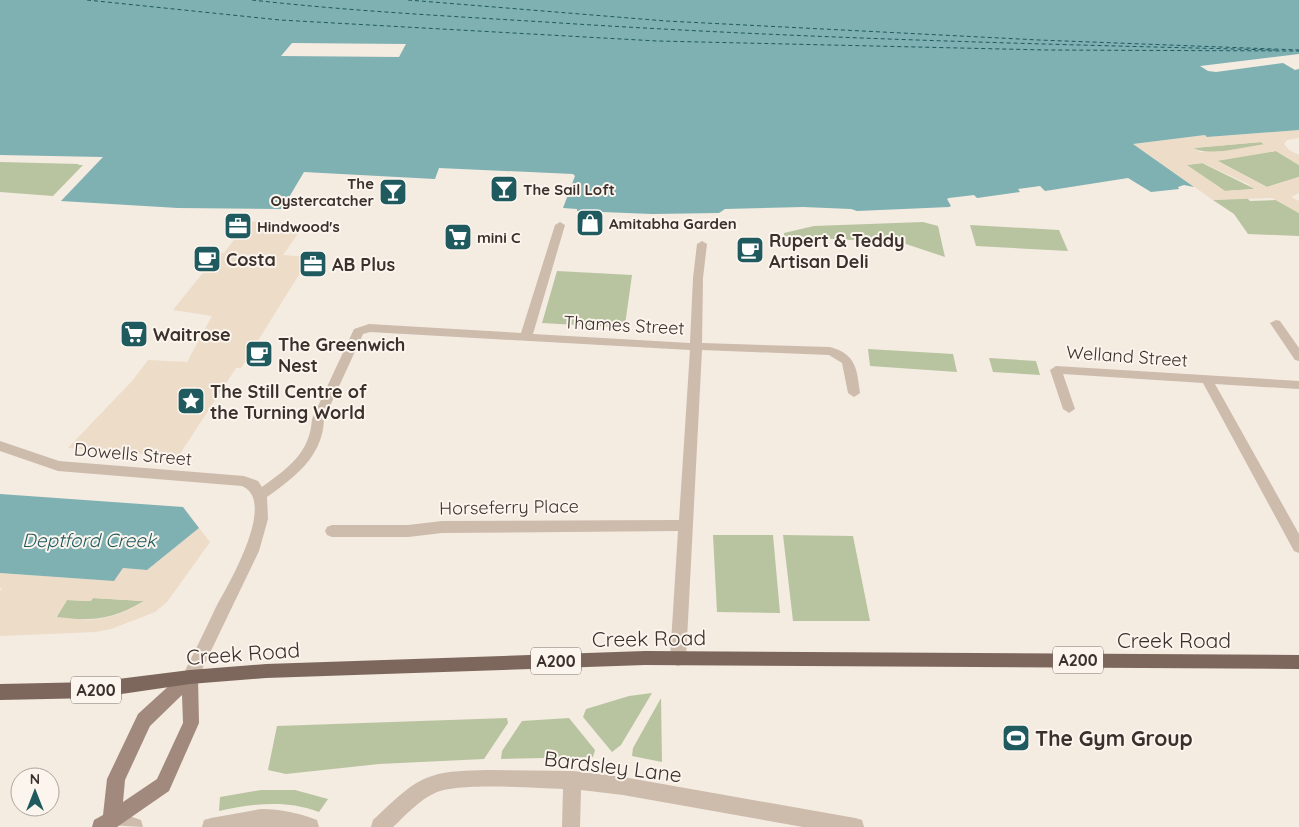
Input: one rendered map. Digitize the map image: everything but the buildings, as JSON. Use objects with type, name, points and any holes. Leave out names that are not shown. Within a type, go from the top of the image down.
[{"type":"main road","name":"Creek Road","points":[[0,692],[94,690],[190,677],[266,671],[636,658],[1299,662]]},
{"type":"main road","points":[[106,823],[163,785],[191,723],[190,677]]},
{"type":"main road","points":[[106,823],[116,779],[144,720],[190,677]]},
{"type":"street","points":[[526,336],[560,225]]},
{"type":"street","points":[[678,659],[696,346],[698,278],[702,244]]},
{"type":"street","points":[[1276,323],[1299,358]]},
{"type":"street","name":"Thames Street","points":[[259,496],[293,472],[309,450],[319,430],[318,419],[358,332],[376,327],[696,346],[830,351],[838,353],[849,364],[854,393]]},
{"type":"street","name":"Welland Street","points":[[1069,409],[1056,370],[1299,385]]},
{"type":"street","name":"Welland Street","points":[[1207,380],[1299,547]]},
{"type":"street","name":"Dowells Street","points":[[0,446],[58,466],[244,481],[254,486],[259,496]]},
{"type":"street","points":[[190,677],[252,551],[261,509],[259,496]]},
{"type":"street","name":"Horseferry Place","points":[[332,531],[408,531],[442,527],[686,525]]},
{"type":"street","name":"Bardsley Lane","points":[[380,827],[412,797],[433,784],[452,780],[573,780],[642,789],[855,827]]},
{"type":"street","points":[[571,827],[570,814],[573,780]]},
{"type":"street","points":[[212,827],[242,820],[272,818],[302,823],[310,827]]},
{"type":"street","points":[[106,823],[134,827]]},
{"type":"green space","points":[[1261,142],[1265,145],[1218,152],[1200,151],[1193,148]]},
{"type":"green space","points":[[1276,151],[1299,165],[1299,177],[1267,187],[1216,160]]},
{"type":"green space","points":[[0,162],[83,165],[53,196],[0,192]]},
{"type":"green space","points":[[1202,163],[1255,189],[1225,191],[1186,165]]},
{"type":"green space","points":[[1247,198],[1250,201],[1276,200],[1299,213],[1299,236],[1248,234],[1234,214],[1213,200]]},
{"type":"green space","points":[[923,222],[938,226],[945,257],[903,243],[784,236],[784,233],[814,226]]},
{"type":"green space","points":[[970,225],[1059,230],[1068,251],[976,246]]},
{"type":"green space","points":[[557,271],[632,275],[625,325],[612,324],[611,327],[542,323]]},
{"type":"green space","points":[[868,349],[953,354],[957,372],[870,366]]},
{"type":"green space","points":[[989,358],[1036,361],[1040,375],[993,372]]},
{"type":"green space","points":[[713,535],[773,535],[780,613],[717,612]]},
{"type":"green space","points":[[783,535],[853,536],[870,621],[793,621]]},
{"type":"green space","points":[[93,598],[144,601],[112,616],[91,619],[56,618],[67,600],[90,601]]},
{"type":"green space","points":[[652,693],[621,745],[612,752],[583,717],[586,709],[629,696]]},
{"type":"green space","points":[[661,698],[662,762],[632,756],[633,748]]},
{"type":"green space","points":[[507,718],[508,723],[484,759],[379,764],[286,774],[268,770],[277,726]]},
{"type":"green space","points":[[569,718],[595,750],[593,757],[501,759],[502,751],[522,721]]},
{"type":"green space","points":[[261,790],[295,790],[328,799],[319,812],[294,805],[281,804],[244,806],[219,811],[220,797]]},
{"type":"shaded area","points":[[1299,130],[1299,138],[1287,140],[1284,144],[1289,150],[1299,155],[1299,165],[1276,151],[1217,161],[1267,187],[1299,177],[1299,193],[1291,197],[1299,201],[1299,213],[1272,198],[1213,200],[1133,144],[1205,135],[1208,137]],"holes":[[[1261,142],[1265,144],[1224,151],[1200,152],[1194,148]],[[1203,163],[1248,184],[1254,189],[1225,191],[1187,165]]]},
{"type":"shaded area","points":[[248,221],[331,225],[326,233],[300,231],[283,255],[310,257],[241,368],[236,368],[178,457],[68,448],[133,380],[148,360],[187,362],[212,316],[173,310],[219,253],[224,253]]},
{"type":"shaded area","points":[[199,528],[210,542],[167,602],[155,612],[111,629],[95,632],[0,636],[0,591],[2,588],[0,588],[0,573],[114,581],[123,568],[147,570]],"holes":[[[93,598],[143,601],[119,614],[104,618],[88,620],[56,617],[67,600],[91,601]]]},
{"type":"water","points":[[0,0],[1299,0],[1299,130],[1207,137],[1205,135],[1133,144],[1194,187],[1184,185],[1178,187],[1179,189],[1151,192],[1128,178],[1045,191],[1040,186],[1018,189],[1020,192],[977,198],[974,195],[949,198],[947,199],[951,206],[949,207],[857,211],[851,209],[803,207],[725,209],[719,213],[652,214],[577,211],[577,209],[563,208],[575,176],[573,174],[439,168],[435,179],[304,172],[282,209],[178,208],[61,201],[103,157],[0,155]]},
{"type":"water","name":"Deptford Creek","points":[[0,494],[183,507],[199,528],[147,570],[123,568],[114,581],[0,573]]},
{"type":"pier","points":[[292,43],[406,44],[399,57],[281,56]]},
{"type":"pier","points":[[1299,54],[1299,69],[1295,70],[1283,63],[1216,72],[1208,71],[1200,66]]},
{"type":"ferry route","points":[[87,0],[280,20],[657,41],[1046,50],[1299,51]]},
{"type":"ferry route","points":[[252,0],[398,13],[636,28],[1001,43],[1275,50]]},
{"type":"ferry route","points":[[408,0],[666,21],[1039,40],[1299,50]]},
{"type":"place","name":"The Sail Loft","points":[[504,189]]},
{"type":"place","name":"The Oystercatcher","points":[[393,192]]},
{"type":"place","name":"Amitabha Garden","points":[[590,223]]},
{"type":"place","name":"Hindwood's","points":[[238,226]]},
{"type":"place","name":"mini C","points":[[458,237]]},
{"type":"place","name":"Rupert & Teddy Artisan Deli","points":[[750,250]]},
{"type":"place","name":"Costa","points":[[207,259]]},
{"type":"place","name":"AB Plus","points":[[313,264]]},
{"type":"place","name":"Waitrose","points":[[134,334]]},
{"type":"place","name":"The Greenwich Nest","points":[[259,354]]},
{"type":"place","name":"The Still Centre of the Turning World","points":[[191,401]]},
{"type":"place","name":"The Gym Group","points":[[1016,738]]}]
